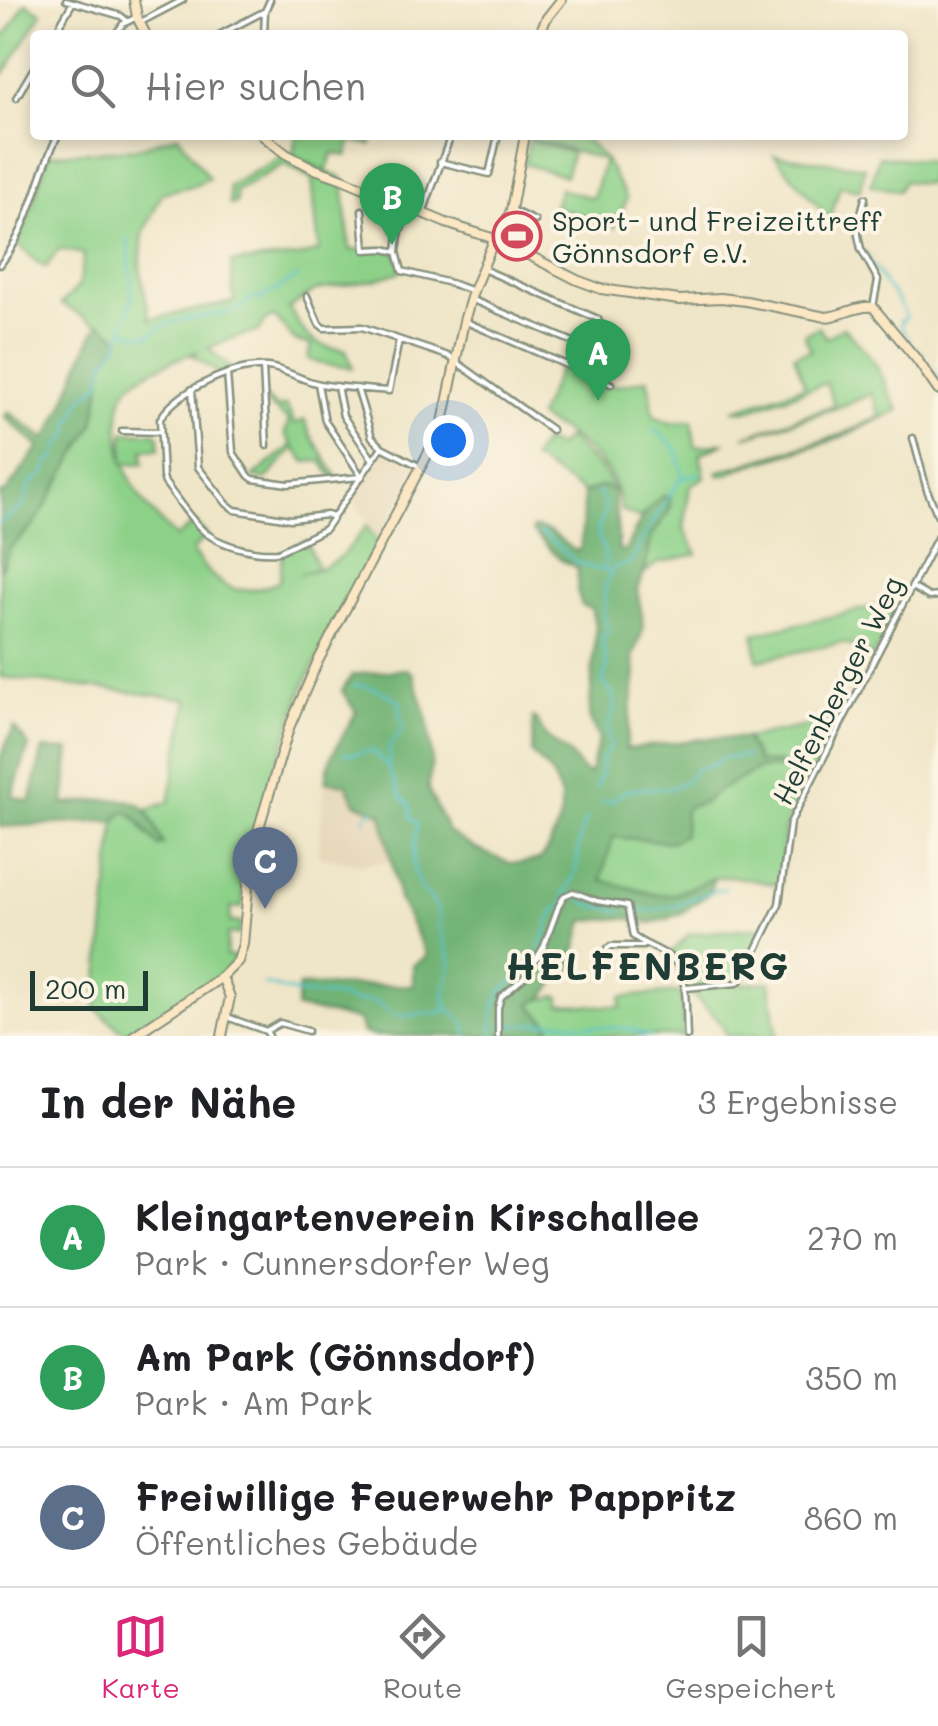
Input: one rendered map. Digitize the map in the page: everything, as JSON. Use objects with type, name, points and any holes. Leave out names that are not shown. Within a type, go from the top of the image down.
[{"type":"street","points":[[66,0],[134,20],[142,30]]},
{"type":"street","points":[[134,0],[134,20]]},
{"type":"street","points":[[121,30],[134,20],[183,0]]},
{"type":"street","points":[[264,30],[270,0]]},
{"type":"street","points":[[542,30],[560,0]]},
{"type":"street","points":[[57,30],[73,2]]},
{"type":"street","points":[[229,30],[265,11]]},
{"type":"street","points":[[16,98],[30,74]]},
{"type":"street","points":[[0,265],[27,220],[56,140]]},
{"type":"street","points":[[269,140],[314,169],[501,242],[589,285],[679,300],[732,299],[830,316],[873,307],[938,390]]},
{"type":"street","points":[[423,213],[449,140]]},
{"type":"street","points":[[440,162],[489,174],[497,140]]},
{"type":"street","points":[[132,1036],[219,980],[241,954],[251,854],[293,716],[317,662],[445,418],[464,320],[494,240],[502,234],[511,210],[525,140]]},
{"type":"street","points":[[865,198],[858,235],[878,280],[873,307]]},
{"type":"street","points":[[362,210],[365,250],[396,252]]},
{"type":"street","points":[[408,210],[396,252],[402,272],[450,282],[600,351]]},
{"type":"street","points":[[511,210],[535,220]]},
{"type":"street","points":[[483,269],[599,322]]},
{"type":"street","points":[[306,296],[324,328],[362,328],[442,353],[552,430]]},
{"type":"street","points":[[464,320],[611,384]]},
{"type":"street","points":[[382,447],[320,533],[270,553],[232,546],[208,534],[165,483],[161,416],[192,389],[227,374],[270,367],[318,384],[390,391],[399,340]]},
{"type":"street","points":[[263,368],[267,446]]},
{"type":"street","points":[[227,374],[232,452],[250,476],[288,484],[362,477]]},
{"type":"street","points":[[318,384],[325,421],[362,477]]},
{"type":"street","points":[[336,386],[343,416],[373,460]]},
{"type":"street","points":[[357,388],[372,437],[382,447],[422,467]]},
{"type":"street","points":[[192,389],[198,467],[227,504],[236,510],[290,519],[334,517]]},
{"type":"street","points":[[122,431],[160,432]]},
{"type":"street","points":[[913,438],[938,516]]},
{"type":"street","name":"Helfenberger Weg","points":[[686,988],[738,983],[743,978],[779,904],[790,823],[938,536]]},
{"type":"street","points":[[912,587],[929,597],[938,596]]},
{"type":"street","points":[[498,1036],[500,998],[526,975],[544,946],[566,895],[579,892],[598,901],[627,906],[633,936],[628,945]]},
{"type":"street","points":[[633,936],[677,964],[686,988],[687,1036]]},
{"type":"street","points":[[607,949],[648,946]]},
{"type":"street","points":[[219,980],[229,995],[222,1036]]},
{"type":"street","points":[[227,1017],[268,1034],[280,1023],[308,1031]]},
{"type":"shaded area","points":[[382,451],[414,465],[415,470],[380,540],[351,496]]},
{"type":"shaded area","points":[[325,781],[346,784],[382,813],[392,861],[360,864],[318,856]]},
{"type":"green space","points":[[26,3],[42,13],[4,74],[0,72],[0,44]]},
{"type":"green space","points":[[163,140],[182,140],[209,178],[162,193],[143,234],[140,267],[150,319],[234,302],[231,263],[298,257],[319,251],[312,179],[285,164],[236,191],[236,203],[230,205],[229,186],[286,154],[343,179],[350,250],[397,252],[402,271],[317,290],[289,308],[317,343],[346,350],[353,368],[308,359],[311,345],[295,341],[274,316],[265,321],[260,331],[208,348],[232,369],[220,374],[193,356],[199,351],[137,379],[121,401],[123,464],[124,432],[159,436],[159,449],[143,450],[144,463],[125,464],[134,486],[152,513],[176,537],[195,523],[207,535],[193,553],[220,582],[251,590],[279,582],[283,552],[306,541],[318,568],[299,574],[322,568],[346,551],[367,525],[378,544],[304,685],[252,840],[242,908],[231,907],[230,922],[241,923],[240,934],[228,934],[226,956],[236,957],[225,972],[127,1035],[96,1009],[115,821],[125,811],[135,815],[146,834],[163,844],[147,810],[169,802],[188,699],[0,677],[0,568],[10,548],[34,525],[94,424],[105,362],[119,342],[119,337],[61,304],[79,286],[84,254],[59,249],[46,267],[17,244],[49,154],[135,149]]},
{"type":"green space","points":[[295,140],[351,140],[347,156],[333,153],[326,171],[293,155]]},
{"type":"green space","points":[[529,140],[572,153],[565,176],[524,164]]},
{"type":"green space","points":[[537,140],[587,140],[605,160],[627,199],[615,227],[554,206],[560,189],[593,198],[604,160]]},
{"type":"green space","points":[[774,155],[865,167],[860,190],[840,186],[830,220]]},
{"type":"green space","points":[[879,156],[933,161],[929,184],[904,181],[898,191],[871,185]]},
{"type":"green space","points":[[99,323],[119,337],[119,343],[105,362],[94,424],[34,525],[10,548],[0,571],[0,493],[5,493],[39,447],[5,417],[8,412],[46,439]]},
{"type":"green space","points":[[819,327],[826,338],[843,327],[868,354],[899,410],[837,439],[719,475],[717,472],[841,435],[880,416],[872,394],[744,437],[834,405],[826,383],[748,410],[733,410],[805,386],[794,355],[811,350],[804,334]]},
{"type":"green space","points":[[561,365],[615,386],[648,379],[654,416],[671,423],[692,421],[695,445],[699,447],[726,442],[700,454],[705,477],[690,486],[684,528],[697,554],[658,563],[644,573],[652,535],[671,507],[645,512],[640,519],[621,510],[614,484],[600,463],[570,436],[538,417]]},
{"type":"green space","points":[[266,398],[278,408],[286,406],[295,424],[305,420],[337,477],[332,477],[322,461],[306,462],[294,448],[269,476],[253,477],[292,445],[285,433],[289,421],[266,403]]},
{"type":"green space","points":[[567,437],[601,469],[614,490],[602,486],[584,493],[532,459],[544,442],[558,447]]},
{"type":"green space","points":[[602,486],[614,490],[622,552],[650,507],[663,496],[671,497],[667,515],[652,535],[637,589],[644,627],[633,657],[636,673],[626,749],[710,738],[747,738],[757,762],[781,763],[781,768],[758,769],[703,803],[691,805],[685,810],[684,835],[670,842],[613,837],[601,880],[657,895],[675,894],[714,878],[709,893],[683,912],[651,923],[625,918],[584,921],[571,970],[563,973],[543,998],[532,1003],[549,1023],[550,1036],[374,1036],[363,1033],[355,1019],[296,1008],[299,986],[413,985],[413,965],[427,956],[399,899],[382,814],[356,803],[346,784],[325,781],[331,757],[356,712],[342,691],[352,675],[407,669],[413,674],[427,717],[432,760],[428,789],[448,832],[509,863],[539,860],[548,849],[561,813],[561,797],[552,775],[532,753],[533,718],[545,736],[589,775],[599,739],[589,717],[596,628],[591,608],[582,606],[577,590],[578,568],[561,560],[532,531],[547,531],[576,551],[581,548],[584,493]]},
{"type":"green space","points":[[882,605],[896,614],[873,657],[841,643],[758,660],[754,634]]},
{"type":"green space","points":[[842,719],[792,810],[785,830],[780,885],[730,876],[714,878],[675,894],[657,895],[601,880],[613,837],[670,842],[685,809],[703,803],[758,769],[781,763],[757,762],[747,738]]},
{"type":"green space","points":[[14,727],[29,746],[12,796],[30,802],[43,749],[70,750],[64,804],[117,799],[137,803],[150,816],[163,844],[159,846],[125,811],[115,821],[0,827],[0,758]]},
{"type":"green space","points":[[765,927],[738,984],[770,982],[777,1036],[726,1036],[720,1022],[690,991],[670,954],[689,934]]},
{"type":"green space","points":[[681,992],[685,1036],[550,1036],[549,1023],[532,1007],[534,1001],[556,996],[560,997],[560,1004],[621,1007],[621,997]]},
{"type":"waterway","points":[[123,330],[132,297],[128,238]]},
{"type":"waterway","points":[[864,251],[871,262]]},
{"type":"waterway","points":[[874,266],[885,285]]},
{"type":"waterway","points":[[0,522],[23,507],[30,484],[55,459],[82,398],[100,384],[105,362],[123,330],[151,335],[175,321],[224,314],[244,305],[251,297],[260,299],[298,277]]},
{"type":"waterway","points":[[887,287],[900,304],[906,318],[902,321]]},
{"type":"waterway","points":[[900,320],[909,340]]},
{"type":"waterway","points":[[913,346],[925,356]]},
{"type":"waterway","points":[[928,364],[937,376]]},
{"type":"waterway","points":[[597,787],[602,758],[611,745],[608,731],[615,701],[602,681],[607,668],[602,636],[609,634],[603,613],[606,585],[616,566],[632,561],[683,475],[676,448],[653,428]]},
{"type":"waterway","points":[[681,478],[699,474]]},
{"type":"waterway","points":[[598,492],[605,508],[598,533],[605,570],[609,572]]},
{"type":"waterway","points":[[540,533],[582,565],[605,570]]},
{"type":"waterway","points":[[354,686],[374,688],[401,702],[403,728],[389,747],[387,765],[402,798],[410,805],[411,818],[417,823],[415,871],[422,892],[438,911],[451,963],[444,996],[448,1009],[465,1023],[467,1036]]},
{"type":"waterway","points":[[344,753],[373,751],[386,764]]},
{"type":"waterway","points":[[602,802],[612,801],[625,791],[671,788],[684,782],[696,769],[722,758],[747,756]]},
{"type":"waterway","points":[[364,821],[375,810]]},
{"type":"waterway","points":[[539,950],[554,910],[566,899],[564,893],[575,873],[580,836],[587,819]]},
{"type":"waterway","points":[[634,911],[668,907],[725,889]]},
{"type":"waterway","points":[[568,897],[574,894],[590,905],[622,911]]},
{"type":"waterway","points":[[493,1036],[493,1011],[500,992],[523,974],[535,957]]},
{"type":"waterway","points":[[264,984],[301,994],[373,1001],[398,1016],[448,1009]]},
{"type":"waterway","points":[[501,1026],[564,1022],[582,1025]]},
{"type":"waterway","points":[[586,1026],[630,1029],[649,1036]]},
{"type":"place","name":"Sport- und Freizeittreff Gönnsdorf e.V.","points":[[517,236]]},
{"type":"place","name":"Am Park (Gönnsdorf)","points":[[392,245]]},
{"type":"place","name":"Kleingartenverein Kirschallee","points":[[598,401]]},
{"type":"place","name":"Freiwillige Feuerwehr Pappritz","points":[[265,909]]},
{"type":"district","name":"HELFENBERG","points":[[648,965]]}]
